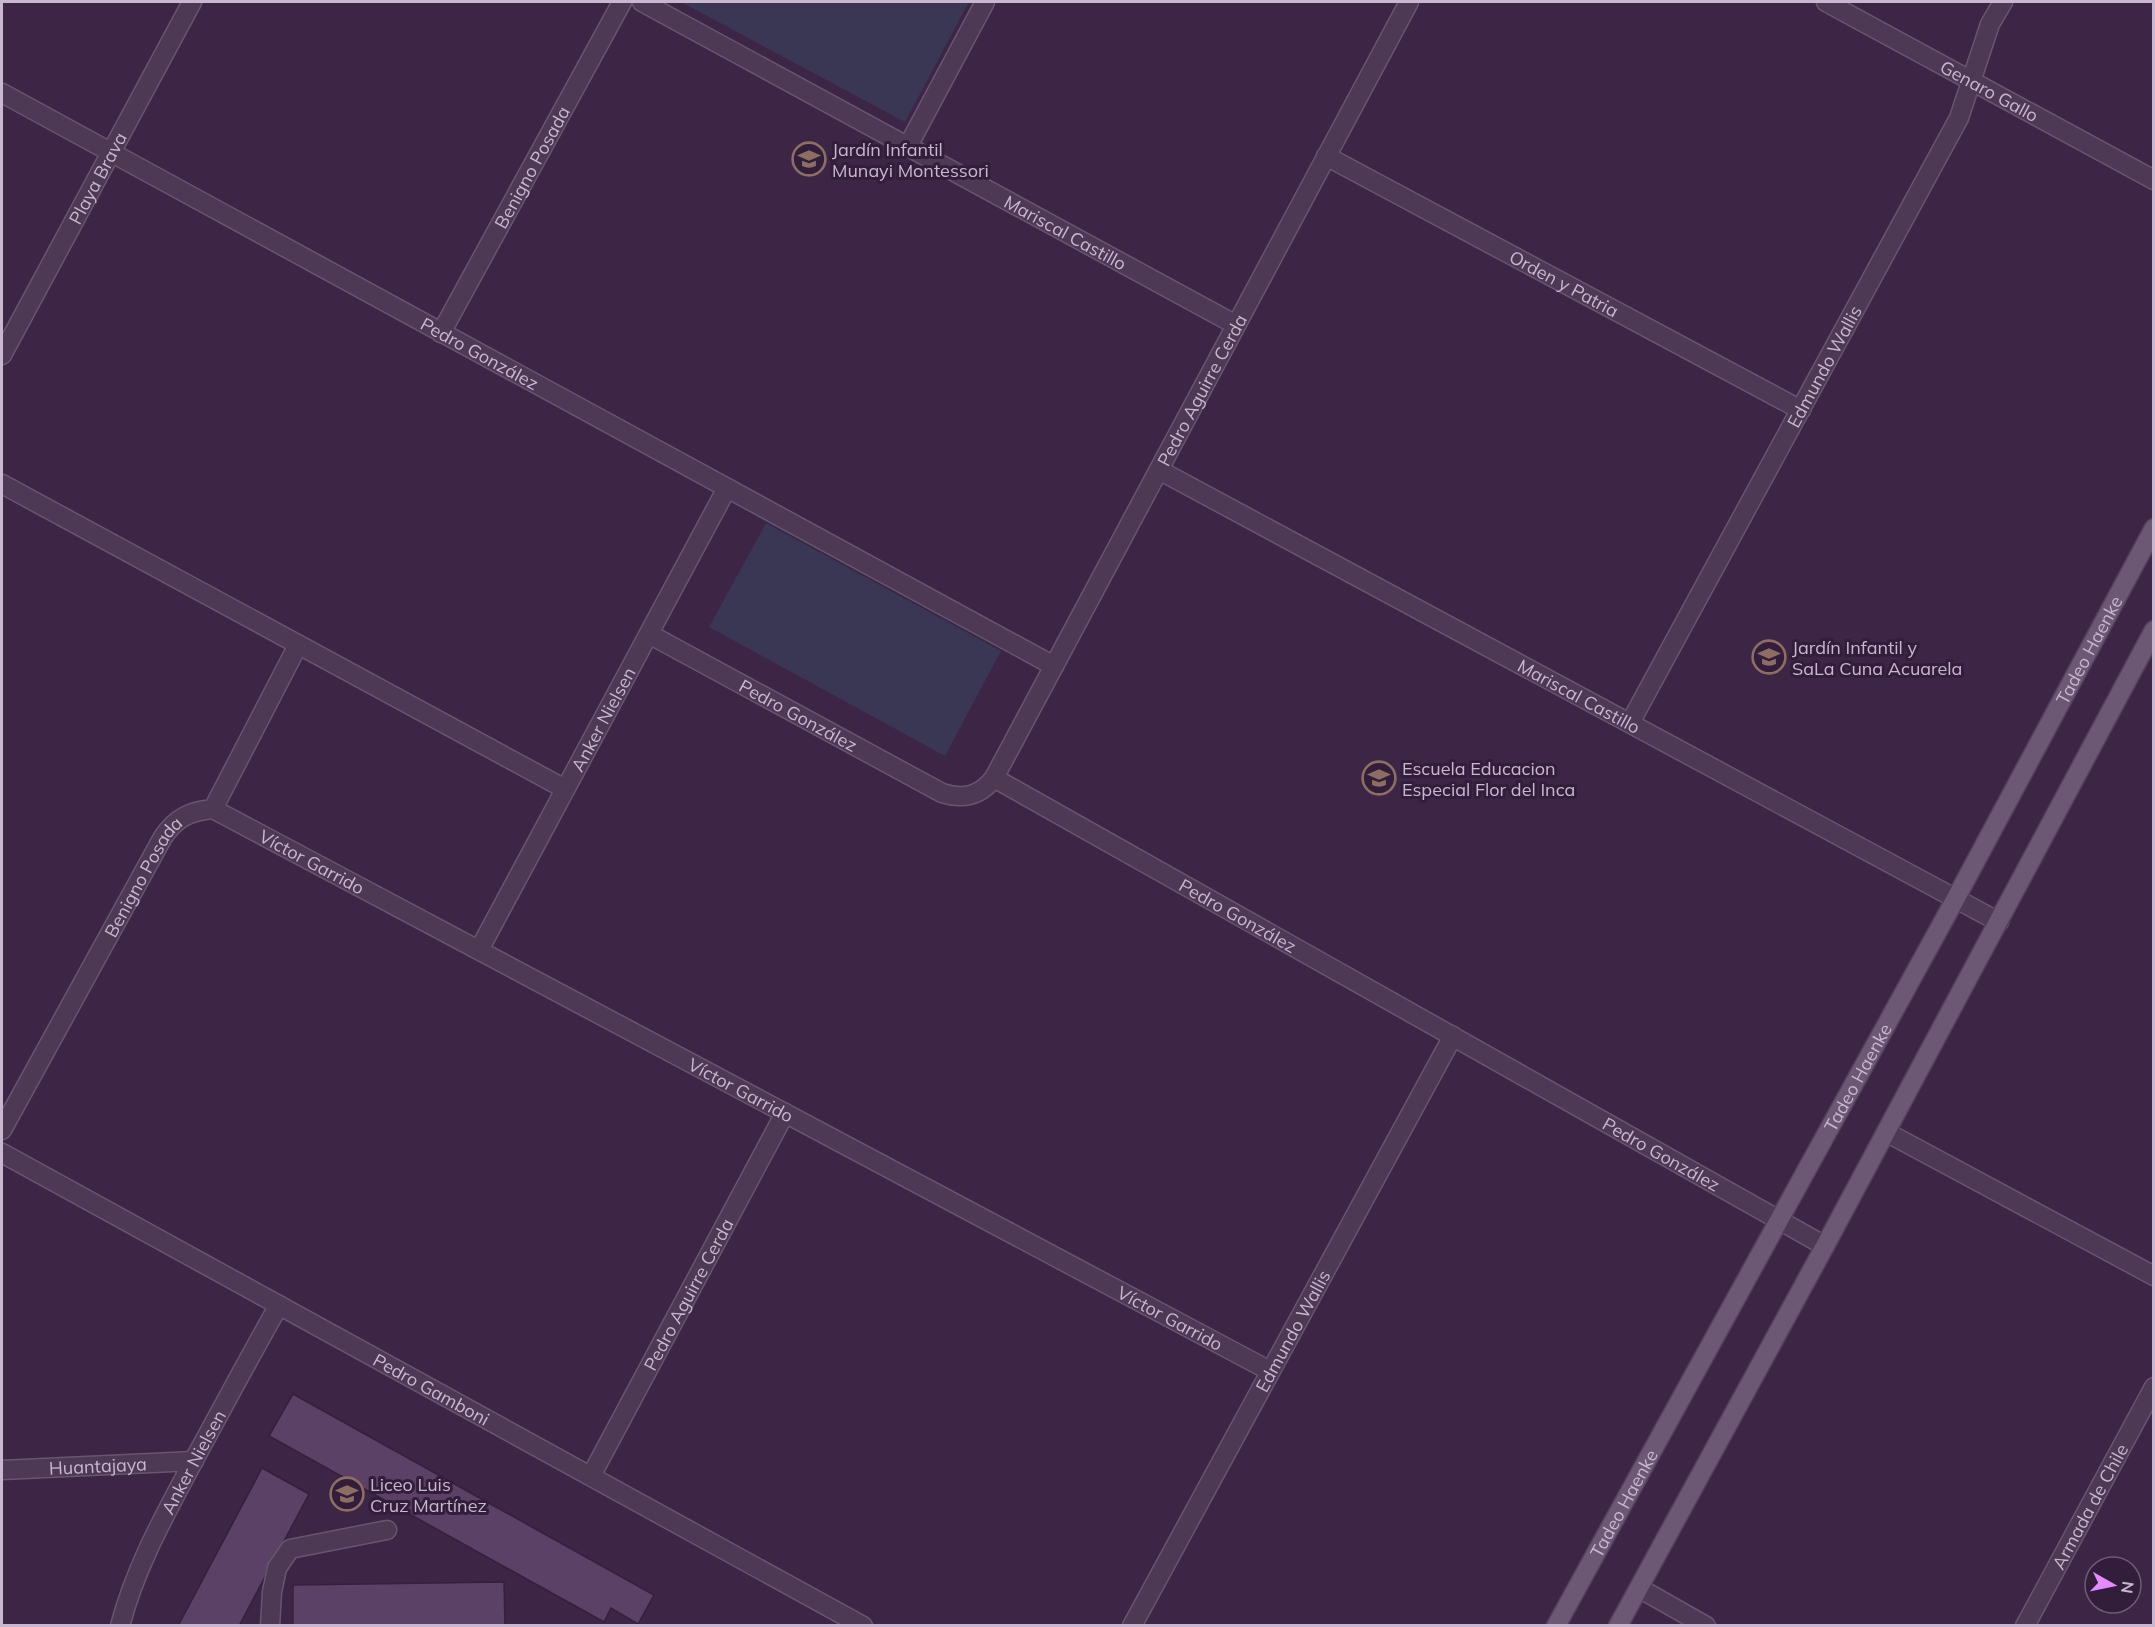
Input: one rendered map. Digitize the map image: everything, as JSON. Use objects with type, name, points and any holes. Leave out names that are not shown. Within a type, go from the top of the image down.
[{"type":"main road","name":"Tadeo Haenke","points":[[1556,1626],[1956,898],[2154,528]]},
{"type":"main road","points":[[1618,1626],[1825,1246],[2154,630]]},
{"type":"street","name":"Playa Brava","points":[[2,355],[192,2]]},
{"type":"street","name":"Benigno Posada","points":[[441,333],[622,2]]},
{"type":"street","name":"Mariscal Castillo","points":[[642,2],[1236,325]]},
{"type":"street","points":[[908,146],[985,2]]},
{"type":"street","name":"Pedro Aguirre Cerda","points":[[994,778],[1409,2]]},
{"type":"street","name":"Genaro Gallo","points":[[1826,2],[2154,180]]},
{"type":"street","name":"Edmundo Wallis","points":[[1630,723],[1959,118],[1990,24],[2003,2]]},
{"type":"street","name":"Pedro González","points":[[2,93],[1054,666]]},
{"type":"street","name":"Orden y Patria","points":[[1326,156],[1801,410]]},
{"type":"street","name":"Mariscal Castillo","points":[[1159,470],[1999,922]]},
{"type":"street","points":[[2,484],[565,789]]},
{"type":"street","name":"Anker Nielsen","points":[[479,950],[727,488]]},
{"type":"street","name":"Pedro González","points":[[649,634],[942,793],[963,797],[974,795],[986,788],[994,778],[1825,1246]]},
{"type":"street","points":[[213,809],[298,645]]},
{"type":"street","name":"Benigno Posada","points":[[2,1130],[163,837],[172,824],[185,815],[198,810],[213,809]]},
{"type":"street","name":"Víctor Garrido","points":[[213,809],[1270,1371]]},
{"type":"street","name":"Edmundo Wallis","points":[[1132,1626],[1453,1036]]},
{"type":"street","name":"Pedro Aguirre Cerda","points":[[591,1476],[785,1113]]},
{"type":"street","points":[[1886,1132],[2154,1276]]},
{"type":"street","name":"Pedro Gamboni","points":[[2,1153],[863,1626]]},
{"type":"street","name":"Anker Nielsen","points":[[120,1626],[142,1561],[279,1305]]},
{"type":"street","name":"Armada de Chile","points":[[2025,1626],[2154,1386]]},
{"type":"street","name":"Huantajaya","points":[[2,1470],[194,1461]]},
{"type":"street","points":[[270,1626],[272,1592],[277,1568],[290,1550],[387,1530]]},
{"type":"street","points":[[1639,1588],[1706,1626]]},
{"type":"shaded area","points":[[681,2],[969,2],[905,122]]},
{"type":"shaded area","points":[[766,523],[1001,651],[945,756],[709,627]]},
{"type":"building","points":[[293,1394],[654,1595],[638,1624],[611,1608],[604,1622],[269,1436]]},
{"type":"building","points":[[262,1468],[309,1494],[239,1626],[178,1626]]},
{"type":"building","points":[[504,1582],[505,1626],[293,1626],[293,1585]]},
{"type":"place","name":"Jardín Infantil Munayi Montessori","points":[[809,159]]},
{"type":"place","name":"Jardín Infantil y SaLa Cuna Acuarela","points":[[1769,657]]},
{"type":"place","name":"Escuela Educacion Especial Flor del Inca","points":[[1379,778]]},
{"type":"place","name":"Liceo Luis Cruz Martínez","points":[[347,1494]]}]
